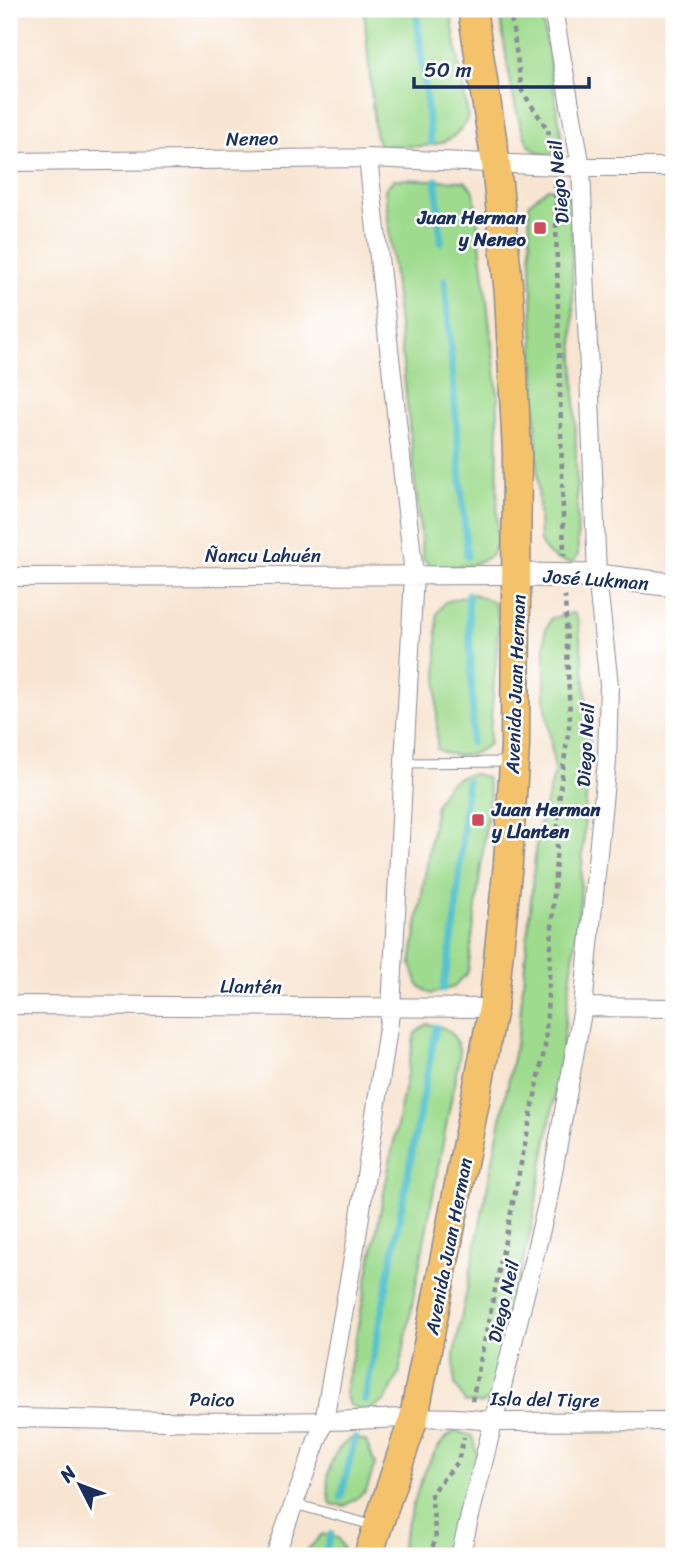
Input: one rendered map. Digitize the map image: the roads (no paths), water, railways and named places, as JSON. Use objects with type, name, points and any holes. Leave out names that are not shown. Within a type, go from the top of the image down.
[{"type":"main road","name":"Avenida Juan Herman","points":[[368,1556],[414,1417],[493,1008],[508,863],[518,575],[516,426],[509,295],[496,164],[472,9]]},
{"type":"street","name":"Diego Neil","points":[[460,1556],[496,1422],[547,1205],[583,1007],[607,761],[609,685],[597,576],[581,167],[553,9]]},
{"type":"street","name":"Neneo","points":[[9,162],[368,158],[581,167],[674,167]]},
{"type":"street","points":[[275,1556],[324,1421],[357,1236],[391,1008],[414,575],[368,158]]},
{"type":"street","name":"Ñancu Lahuén","points":[[9,577],[518,575]]},
{"type":"street","name":"José Lukman","points":[[518,575],[597,576],[674,585]]},
{"type":"street","name":"Llantén","points":[[9,1005],[493,1008]]},
{"type":"street","points":[[583,1007],[674,1008]]},
{"type":"street","name":"Isla del Tigre","points":[[414,1417],[469,1417],[496,1422],[674,1421]]},
{"type":"street","name":"Paico","points":[[9,1418],[324,1421],[414,1417]]},
{"type":"lane","points":[[404,763],[513,762]]},
{"type":"lane","points":[[294,1504],[377,1527]]},
{"type":"waterway","points":[[416,9],[431,142]]},
{"type":"waterway","points":[[436,180],[441,242]]},
{"type":"waterway","points":[[445,280],[467,556]]},
{"type":"waterway","points":[[468,594],[473,720],[471,743]]},
{"type":"waterway","points":[[443,989],[455,924],[467,782]]},
{"type":"waterway","points":[[365,1400],[436,1027]]},
{"type":"waterway","points":[[341,1497],[355,1438]]},
{"type":"waterway","points":[[324,1556],[331,1534]]},
{"type":"place","name":"Juan Herman y Neneo","points":[[540,228]]},
{"type":"place","name":"Juan Herman y Llanten","points":[[478,820]]}]
